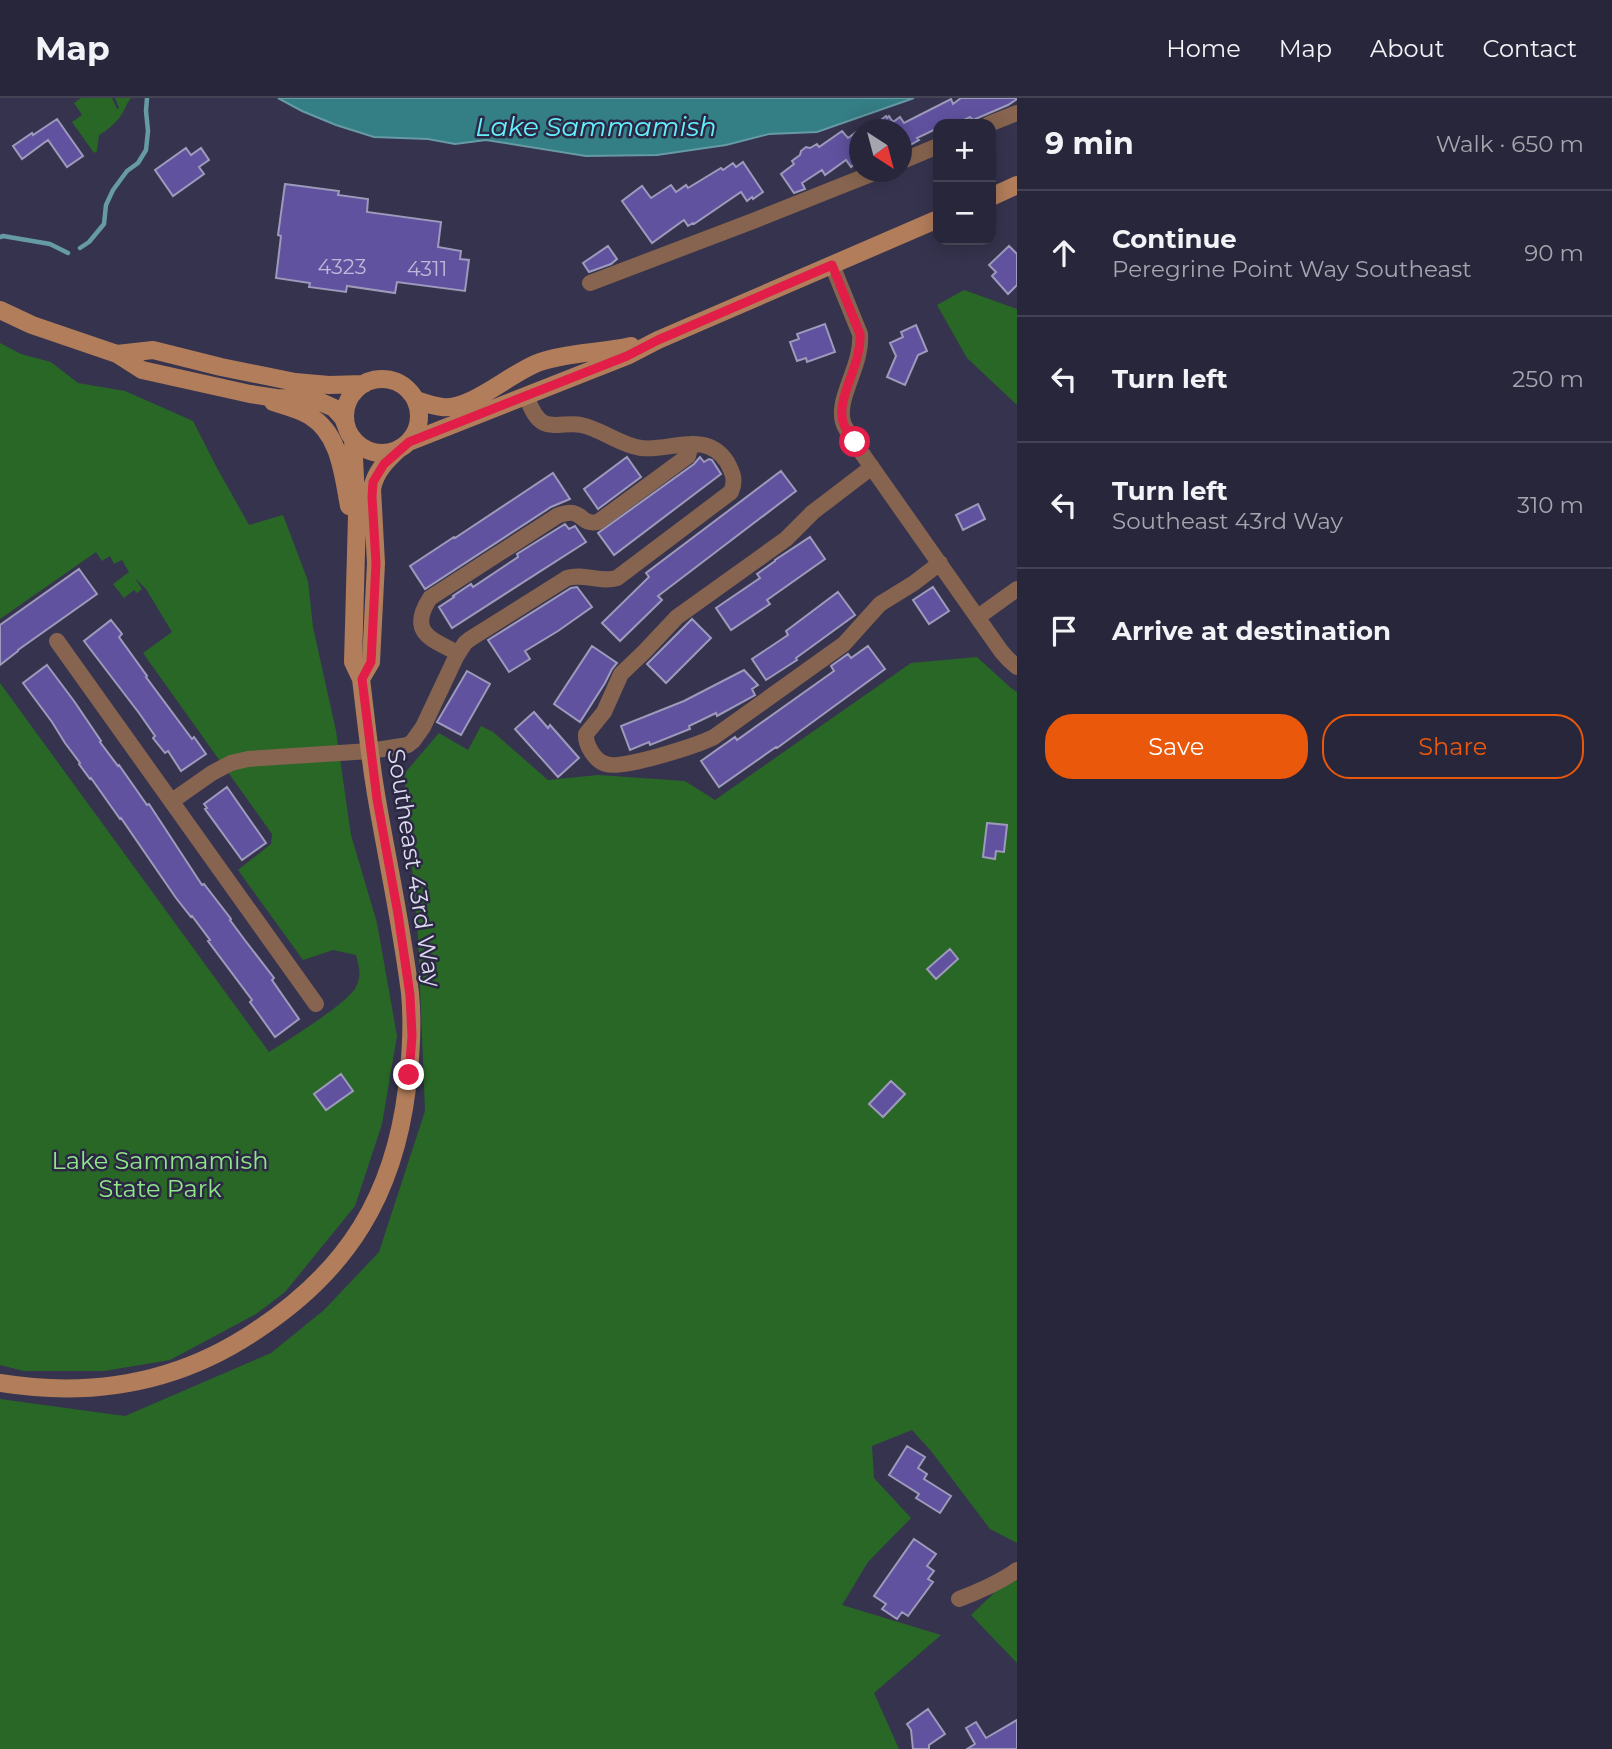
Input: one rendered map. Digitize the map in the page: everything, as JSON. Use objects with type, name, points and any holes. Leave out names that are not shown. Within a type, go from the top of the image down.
[{"type":"main road","points":[[996,195],[1017,185]]},
{"type":"main road","points":[[0,310],[32,325],[117,354],[142,370],[250,394],[314,399],[334,408],[361,446],[379,453],[389,452],[627,356],[658,340],[933,221]]},
{"type":"main road","points":[[416,400],[451,407],[542,362],[658,340]]},
{"type":"main road","points":[[117,354],[153,350],[220,368],[295,382],[364,384],[388,379],[409,390],[419,411],[416,432],[404,445]]},
{"type":"main road","points":[[350,433],[345,418],[346,408],[356,390],[364,384]]},
{"type":"main road","points":[[250,394],[311,416],[328,434],[340,460],[356,540]]},
{"type":"main road","name":"Southeast 43rd Way","points":[[0,1382],[62,1389],[133,1382],[198,1364],[243,1340],[271,1321],[331,1267],[356,1236],[375,1204],[393,1158],[403,1119],[412,1036],[410,995],[377,799],[362,679],[353,662],[357,504],[350,433]]},
{"type":"main road","name":"Southeast 43rd Way","points":[[362,679],[371,662],[376,563],[372,489],[379,471],[404,445]]},
{"type":"street","points":[[996,121],[1017,113]]},
{"type":"street","points":[[912,157],[933,148]]},
{"type":"street","points":[[590,283],[851,182]]},
{"type":"street","points":[[832,265],[860,334],[861,345],[843,404],[844,424],[940,564],[1008,659],[1017,667]]},
{"type":"street","points":[[172,801],[231,763],[248,759],[370,751],[402,747],[413,741],[423,727],[458,653],[470,639],[567,578],[617,578],[732,492],[734,478],[724,458],[713,449],[691,444],[642,448],[582,425],[548,424],[539,419],[526,396]]},
{"type":"street","points":[[458,653],[426,635],[420,624],[422,611],[430,598],[557,516],[568,512],[577,513],[592,523],[598,522],[688,456],[691,444]]},
{"type":"street","points":[[872,467],[813,512],[786,539],[677,617],[621,674],[604,712],[586,734],[585,738],[598,760],[613,765],[628,763],[707,740],[845,644],[880,604],[940,564]]},
{"type":"street","points":[[978,617],[1017,589]]},
{"type":"street","points":[[57,641],[316,1004]]},
{"type":"street","points":[[959,1599],[992,1586],[1017,1570]]},
{"type":"green space","points":[[81,98],[112,98],[117,109],[119,108],[115,98],[131,98],[117,120],[99,135],[97,151],[94,153],[72,122],[82,115],[74,103]]},
{"type":"green space","points":[[964,290],[1017,309],[1017,405],[967,358],[937,305]]},
{"type":"green space","name":"Lake Sammamish State Park","points":[[0,343],[21,354],[51,362],[78,383],[125,391],[193,421],[249,525],[283,515],[308,581],[313,627],[336,731],[351,835],[377,923],[397,1036],[382,1124],[355,1206],[285,1292],[256,1314],[170,1360],[104,1371],[24,1371],[0,1365],[0,683],[269,1052],[351,994],[359,979],[359,971],[356,955],[333,950],[303,960],[238,870],[271,844],[272,834],[143,653],[172,632],[146,589],[135,578],[142,589],[137,593],[134,590],[124,598],[113,584],[129,572],[122,560],[114,564],[110,556],[102,561],[96,552],[0,619]]},
{"type":"green space","points":[[977,657],[1017,692],[1017,1543],[990,1529],[912,1430],[872,1446],[874,1478],[911,1518],[868,1562],[842,1605],[941,1635],[874,1693],[899,1749],[0,1749],[0,1399],[125,1416],[271,1353],[324,1310],[379,1252],[425,1111],[418,937],[404,774],[439,733],[468,750],[481,726],[493,732],[548,780],[598,775],[685,781],[715,800],[911,663]]},
{"type":"green space","points":[[1017,1571],[1017,1663],[971,1615]]},
{"type":"water","name":"Lake Sammamish","points":[[278,98],[914,98],[817,132],[769,134],[726,145],[657,155],[586,156],[486,140],[455,144],[428,139],[374,137],[302,111]]},
{"type":"building","points":[[961,98],[1017,98],[1008,105],[975,119],[933,119],[933,130],[917,138],[919,140],[912,144],[912,119],[951,99],[953,104]]},
{"type":"building","points":[[57,119],[83,156],[67,167],[48,140],[22,159],[13,146]]},
{"type":"building","points":[[842,131],[848,138],[849,164],[846,160],[825,175],[822,170],[802,183],[805,189],[794,193],[781,174],[794,164],[792,161],[801,151],[817,144],[819,147]]},
{"type":"building","points":[[186,148],[191,155],[201,148],[209,160],[199,167],[204,174],[173,196],[155,170]]},
{"type":"building","points":[[743,162],[763,192],[747,201],[741,192],[694,224],[688,226],[684,220],[652,243],[622,201],[642,186],[651,198],[671,185],[676,192],[686,185],[688,188],[721,168],[723,170],[733,163],[736,167]]},
{"type":"building","points":[[285,184],[339,191],[338,195],[368,199],[367,212],[441,222],[438,247],[461,251],[460,259],[469,260],[465,291],[397,282],[395,293],[347,286],[346,292],[309,287],[310,283],[276,278],[281,236],[278,235]]},
{"type":"building","points":[[608,246],[617,259],[589,272],[583,263]]},
{"type":"building","points":[[1009,246],[1017,254],[1017,285],[1008,294],[992,276],[996,272],[989,265]]},
{"type":"building","points":[[825,324],[835,352],[807,362],[806,358],[797,361],[790,342],[799,339],[797,334]]},
{"type":"building","points":[[916,325],[927,351],[918,355],[905,385],[887,377],[896,356],[890,343],[903,337],[901,332]]},
{"type":"building","points":[[627,457],[641,477],[598,509],[584,489]]},
{"type":"building","points":[[700,457],[704,462],[712,460],[721,474],[614,555],[598,533]]},
{"type":"building","points":[[781,471],[796,491],[658,596],[662,600],[620,641],[602,623],[649,577],[646,573]]},
{"type":"building","points":[[553,473],[570,499],[551,507],[425,589],[410,566]]},
{"type":"building","points":[[978,504],[985,519],[963,530],[956,515]]},
{"type":"building","points":[[565,524],[569,529],[575,526],[586,542],[452,628],[439,607]]},
{"type":"building","points":[[810,537],[825,559],[767,600],[770,604],[731,630],[716,608],[760,578],[757,574],[775,560]]},
{"type":"building","points":[[79,569],[97,594],[0,665],[0,625]]},
{"type":"building","points":[[577,587],[592,607],[525,651],[530,659],[509,672],[488,640],[571,588]]},
{"type":"building","points":[[933,587],[949,611],[929,624],[913,600]]},
{"type":"building","points":[[838,592],[855,615],[796,658],[797,660],[766,680],[752,659],[788,635],[786,631]]},
{"type":"building","points":[[692,619],[711,638],[666,683],[647,664]]},
{"type":"building","points":[[111,620],[146,677],[206,754],[181,771],[168,751],[165,753],[153,738],[155,736],[139,713],[84,641]]},
{"type":"building","points":[[592,646],[617,663],[580,722],[554,704]]},
{"type":"building","points":[[868,646],[885,669],[719,787],[701,761],[735,737],[737,740],[834,671],[831,666],[848,654],[851,658]]},
{"type":"building","points":[[47,665],[100,742],[147,805],[149,804],[202,885],[204,884],[274,978],[272,980],[299,1019],[275,1037],[250,1002],[252,1000],[208,941],[210,940],[176,898],[23,683]]},
{"type":"building","points":[[744,670],[758,685],[752,689],[755,695],[717,716],[716,713],[689,726],[690,729],[630,750],[621,726],[684,701]]},
{"type":"building","points":[[467,671],[490,684],[461,735],[437,722]]},
{"type":"building","points":[[534,712],[548,728],[550,725],[579,758],[558,777],[515,729]]},
{"type":"building","points":[[227,787],[266,843],[242,860],[205,809],[207,808],[204,804]]},
{"type":"building","points":[[987,823],[1007,825],[1004,852],[996,851],[995,859],[983,857]]},
{"type":"building","points":[[950,949],[958,959],[936,979],[927,969]]},
{"type":"building","points":[[341,1074],[353,1091],[326,1110],[314,1094]]},
{"type":"building","points":[[891,1081],[905,1094],[883,1117],[869,1104]]},
{"type":"building","points":[[907,1446],[925,1457],[918,1468],[927,1474],[924,1479],[951,1496],[940,1513],[916,1498],[919,1494],[889,1475]]},
{"type":"building","points":[[914,1539],[936,1554],[927,1566],[934,1571],[928,1579],[933,1582],[908,1616],[902,1612],[897,1619],[882,1609],[886,1604],[874,1596]]},
{"type":"building","points":[[928,1709],[945,1734],[929,1745],[929,1749],[913,1749],[911,1730],[907,1724]]},
{"type":"building","points":[[1017,1720],[1017,1749],[967,1749],[975,1744],[966,1728],[976,1722],[986,1738]]},
{"type":"waterway","points":[[80,248],[89,242],[104,224],[106,205],[113,190],[127,171],[138,163],[146,150],[147,98]]},
{"type":"waterway","points":[[0,237],[50,244],[68,253]]},
{"type":"route","points":[[409,1075],[412,1036],[410,995],[377,799],[362,679],[371,662],[376,563],[372,489],[376,475],[399,449],[409,442],[627,356],[832,265],[860,334],[859,355],[845,395],[842,414],[844,424],[855,442]]}]
